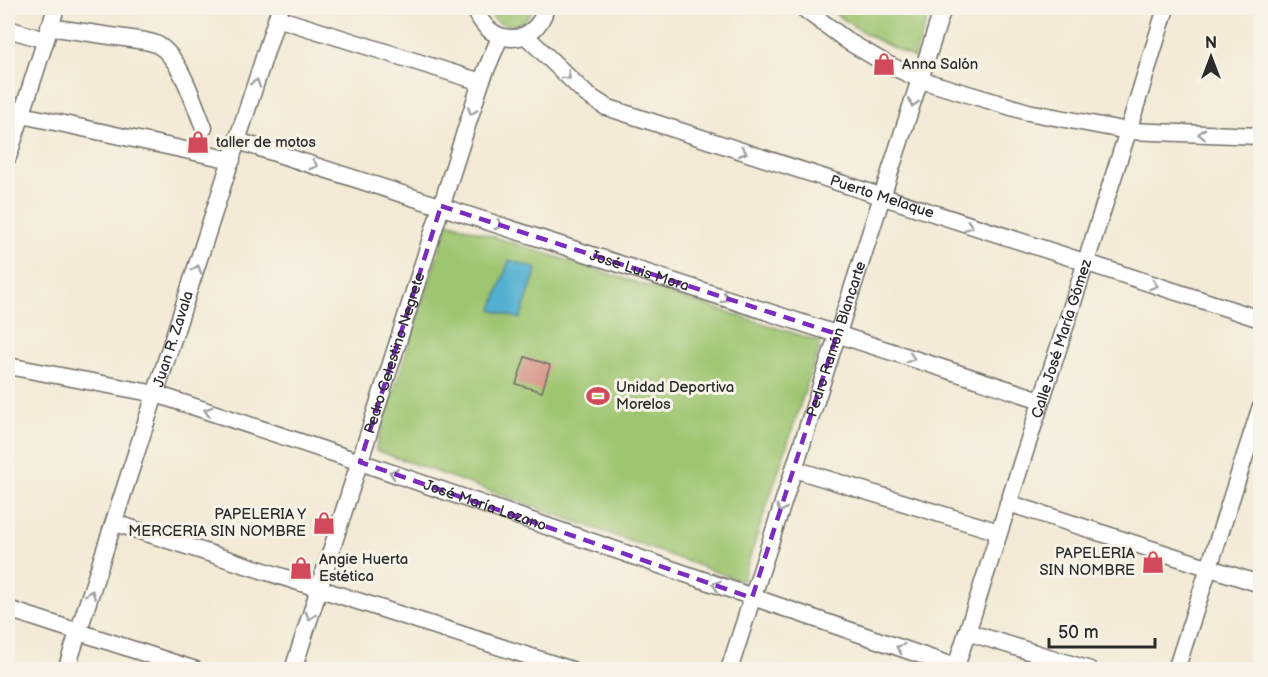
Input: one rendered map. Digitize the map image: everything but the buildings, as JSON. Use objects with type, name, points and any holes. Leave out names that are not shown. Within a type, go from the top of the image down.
[{"type":"street","points":[[8,157],[14,114],[56,8]]},
{"type":"street","points":[[475,8],[479,20],[488,30],[509,38],[525,35],[536,28],[546,8]]},
{"type":"street","points":[[804,8],[849,42],[921,80],[1028,112],[1128,131],[1260,136]]},
{"type":"street","name":"Pedro Ramón Blancarte","points":[[729,669],[943,8]]},
{"type":"street","name":"Calle José María Gómez","points":[[955,668],[1166,8]]},
{"type":"street","points":[[279,13],[481,82]]},
{"type":"street","name":"Juan R. Zavala","points":[[66,669],[279,13]]},
{"type":"street","points":[[8,29],[145,40],[158,45],[167,52],[183,78],[204,128]]},
{"type":"street","name":"Puerto Melaque","points":[[525,35],[586,94],[606,107],[1260,319]]},
{"type":"street","name":"Pedro Celestino Negrete","points":[[293,669],[481,82],[500,36]]},
{"type":"street","points":[[14,114],[232,160]]},
{"type":"street","name":"José Luis Mora","points":[[238,141],[1041,400]]},
{"type":"street","name":"José María Lozano","points":[[8,366],[156,394],[360,462],[955,668]]},
{"type":"street","points":[[1176,669],[1260,409]]},
{"type":"street","points":[[794,469],[999,532]]},
{"type":"street","points":[[1008,502],[1260,584]]},
{"type":"street","points":[[115,522],[572,669]]},
{"type":"street","points":[[8,609],[196,669]]},
{"type":"street","points":[[967,632],[1090,669]]},
{"type":"highlighted area","points":[[441,206],[837,334],[752,598],[360,462]]},
{"type":"green space","points":[[488,8],[533,8],[524,21],[510,25],[497,21]]},
{"type":"green space","points":[[826,8],[931,8],[914,58],[871,37]]},
{"type":"green space","name":"Unidad Deportiva Morelos","points":[[448,222],[821,342],[742,581],[375,450]]},
{"type":"water","points":[[509,260],[537,269],[520,319],[492,310]]},
{"type":"place","name":"Anna Salón","points":[[884,64]]},
{"type":"place","name":"taller de motos","points":[[198,142]]},
{"type":"place","name":"Unidad Deportiva Morelos","points":[[598,396]]},
{"type":"place","name":"PAPELERIA Y MERCERIA SIN NOMBRE","points":[[324,523]]},
{"type":"place","name":"PAPELERIA SIN NOMBRE","points":[[1153,562]]},
{"type":"place","name":"Angie Huerta Estética","points":[[301,568]]}]
